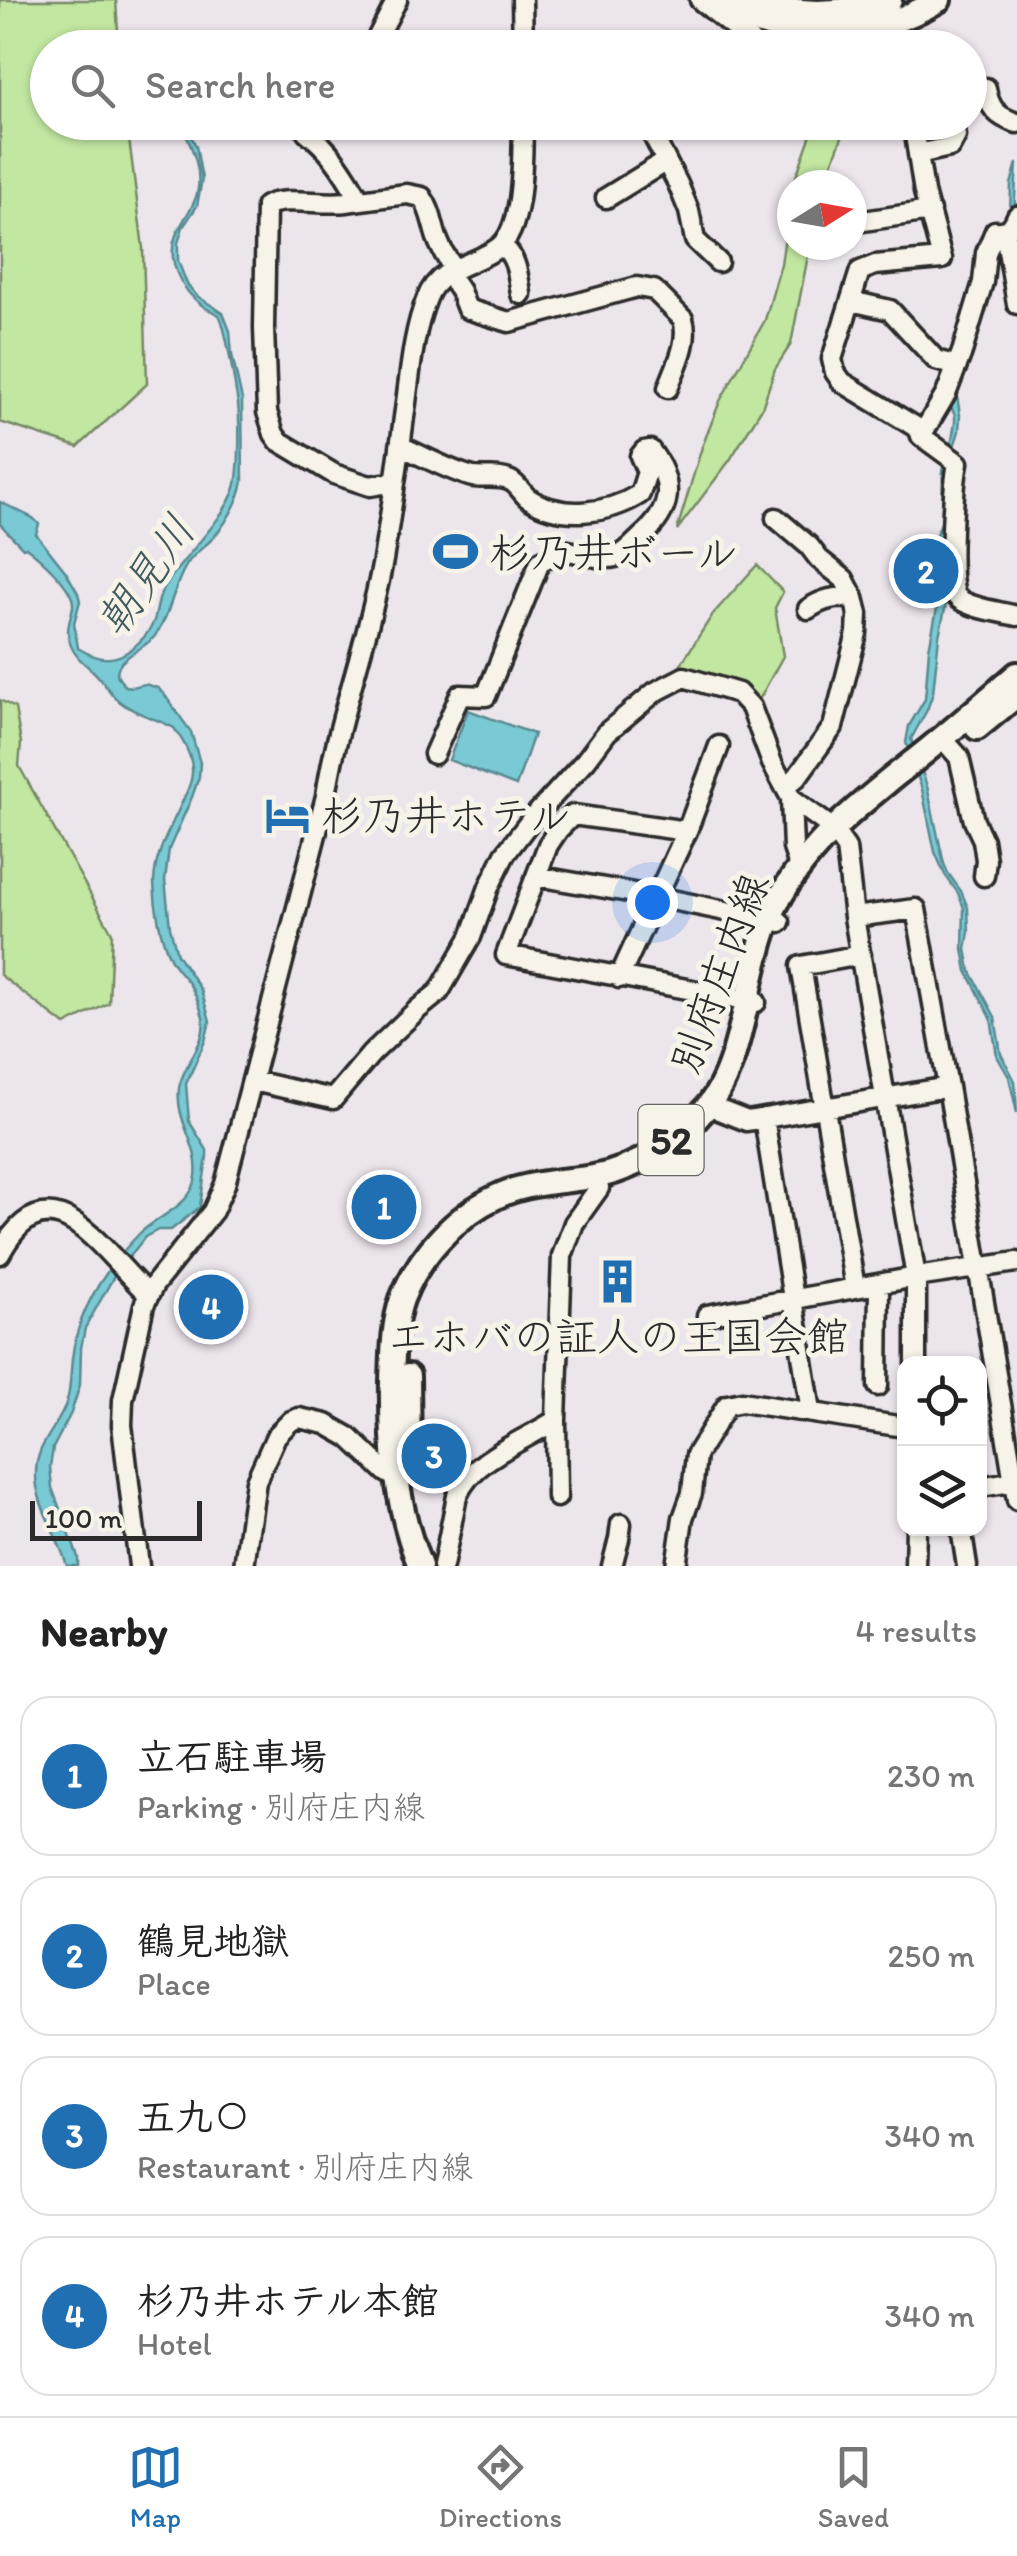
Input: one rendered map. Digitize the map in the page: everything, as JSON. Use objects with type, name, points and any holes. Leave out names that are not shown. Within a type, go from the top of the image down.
[{"type":"main road","points":[[715,0],[751,22],[785,30]]},
{"type":"main road","points":[[754,0],[775,8],[814,13],[878,11],[904,17],[939,0]]},
{"type":"main road","points":[[840,30],[878,11]]},
{"type":"main road","name":"別府庄内線","points":[[947,744],[1017,674]]},
{"type":"main road","name":"別府庄内線","points":[[432,1566],[392,1434],[394,1336],[402,1299],[425,1257],[463,1218],[496,1197],[538,1184],[615,1172],[663,1147],[710,1104],[732,1056],[775,920],[799,866],[947,744],[1017,696]]},
{"type":"main road","name":"別府庄内線","points":[[775,920],[836,832]]},
{"type":"main road","name":"別府庄内線","points":[[420,1566],[401,1509],[408,1450],[408,1336],[415,1298],[430,1268],[466,1229],[505,1205],[541,1194],[599,1188],[630,1179],[665,1160],[719,1110],[736,1076],[751,1001]]},
{"type":"street","points":[[381,30],[396,0]]},
{"type":"street","points":[[522,0],[523,30]]},
{"type":"street","points":[[700,0],[732,25]]},
{"type":"street","points":[[987,94],[989,106],[1003,119],[1017,123]]},
{"type":"street","points":[[317,140],[338,162],[356,193],[354,201]]},
{"type":"street","points":[[138,1566],[123,1453],[122,1413],[146,1291],[190,1243],[220,1198],[253,1081],[373,606],[412,362],[427,294],[451,271],[502,245],[520,199],[522,140]]},
{"type":"street","points":[[655,140],[689,211],[696,240],[718,262]]},
{"type":"street","points":[[916,140],[942,259],[860,270],[832,359],[842,382],[919,429],[921,436],[952,459],[950,552],[954,592],[959,599],[985,609],[1017,616]]},
{"type":"street","points":[[918,154],[950,147],[954,140]]},
{"type":"street","points":[[606,198],[666,161]]},
{"type":"street","points":[[395,482],[370,486],[334,474],[279,441],[268,412],[264,328],[266,206],[276,200],[332,204],[407,194],[422,197],[430,208],[435,233],[467,309],[509,322],[636,288],[654,290],[686,326],[684,344],[668,388]]},
{"type":"street","points":[[867,220],[930,211]]},
{"type":"street","points":[[921,436],[946,394],[957,366],[995,231],[1011,224],[1017,304]]},
{"type":"street","points":[[502,245],[511,253],[521,294]]},
{"type":"street","points":[[850,302],[890,310],[936,360],[957,366]]},
{"type":"street","points":[[400,446],[472,476],[512,482],[528,498],[560,511],[604,511],[640,494],[647,472],[640,456],[650,450],[667,486],[668,501],[658,523],[620,556],[603,558],[561,550],[540,562],[486,696],[460,696],[434,754]]},
{"type":"street","points":[[776,518],[844,579],[858,614],[857,633],[833,727],[788,793],[792,848],[799,866]]},
{"type":"street","points":[[808,609],[838,596],[854,598]]},
{"type":"street","points":[[253,1081],[333,1099],[392,1034],[439,992],[471,937],[505,854],[607,732],[655,692],[684,677],[738,693],[752,707],[772,763],[788,793],[836,832],[846,848],[854,917],[916,1277],[916,1356]]},
{"type":"street","points":[[947,744],[959,757],[974,821],[983,840],[984,876]]},
{"type":"street","points":[[619,978],[687,831],[719,746]]},
{"type":"street","points":[[687,831],[574,816],[548,845],[506,955],[751,1001]]},
{"type":"street","points":[[536,876],[775,920]]},
{"type":"street","points":[[854,917],[916,909],[1016,1487],[987,1487]]},
{"type":"street","points":[[854,1288],[801,966],[861,955]]},
{"type":"street","points":[[719,1110],[747,1120],[948,1088]]},
{"type":"street","points":[[764,1118],[810,1411]]},
{"type":"street","points":[[557,1497],[562,1256],[574,1222],[599,1188]]},
{"type":"street","points":[[0,1254],[24,1222],[37,1216],[63,1215],[88,1232],[146,1291]]},
{"type":"street","points":[[707,1314],[1017,1262]]},
{"type":"street","points":[[878,1386],[879,1284]]},
{"type":"street","points":[[676,1566],[696,1455],[731,1403],[897,1426]]},
{"type":"street","points":[[444,1566],[461,1487],[497,1455],[556,1420]]},
{"type":"street","points":[[244,1566],[256,1481],[276,1436],[291,1421],[318,1421],[341,1432],[386,1472],[403,1477]]},
{"type":"street","points":[[612,1566],[621,1524]]},
{"type":"street","points":[[915,1566],[916,1536]]},
{"type":"street","points":[[962,1536],[967,1566]]},
{"type":"green space","points":[[0,0],[116,0],[118,30],[30,30],[30,140],[129,140],[143,248],[147,384],[78,447],[0,422]]},
{"type":"green space","points":[[809,140],[841,140],[830,170],[798,170]]},
{"type":"green space","points":[[782,260],[807,260],[791,344],[775,369],[762,408],[730,460],[677,530],[702,447],[720,401],[765,320]]},
{"type":"green space","points":[[757,565],[783,592],[775,608],[783,656],[754,703],[674,675],[713,614]]},
{"type":"green space","points":[[0,700],[15,708],[21,743],[19,766],[112,933],[109,1003],[65,1025],[0,975]]},
{"type":"water","points":[[188,140],[196,146],[202,179],[197,206],[178,243],[178,261],[187,284],[197,296],[223,313],[230,331],[242,400],[243,481],[226,522],[187,564],[155,636],[122,661],[117,672],[125,686],[145,684],[164,694],[191,732],[200,763],[192,797],[169,849],[165,880],[177,954],[201,990],[210,1021],[186,1084],[189,1121],[207,1156],[200,1207],[171,1230],[158,1230],[145,1237],[113,1278],[85,1328],[80,1385],[53,1448],[50,1467],[52,1488],[78,1557],[78,1566],[67,1566],[39,1497],[36,1473],[42,1447],[67,1399],[80,1324],[115,1261],[139,1234],[181,1203],[196,1176],[179,1088],[202,1036],[203,1017],[193,990],[166,950],[154,884],[160,851],[189,788],[192,769],[174,728],[119,701],[74,652],[68,633],[72,599],[47,565],[0,524],[0,502],[39,524],[36,534],[78,593],[80,601],[74,623],[78,648],[108,658],[127,652],[148,632],[164,588],[229,501],[237,480],[239,423],[224,330],[219,315],[200,304],[184,287],[173,258],[176,235],[194,202],[199,182]]},
{"type":"water","points":[[1017,163],[1014,214],[997,246],[956,389],[959,431],[952,453],[942,544],[947,600],[933,693],[911,739],[927,786],[944,864],[968,908],[966,949],[970,970],[995,1017],[1001,1054],[1015,1081],[1017,1113],[1009,1077],[997,1056],[991,1018],[967,971],[964,908],[935,852],[922,789],[906,743],[909,726],[925,699],[939,598],[934,539],[942,521],[943,463],[955,422],[948,399],[986,268],[1010,213],[1011,184]]},
{"type":"water","points":[[468,710],[534,734],[516,786],[449,760]]},
{"type":"place","name":"杉乃井ボール","points":[[456,552]]},
{"type":"place","name":"鶴見地獄","points":[[926,571]]},
{"type":"place","name":"杉乃井ホテル","points":[[288,815]]},
{"type":"place","name":"立石駐車場","points":[[384,1207]]},
{"type":"place","name":"エホバの証人の王国会館","points":[[618,1282]]},
{"type":"place","name":"杉乃井ホテル本館","points":[[211,1307]]},
{"type":"place","name":"五九〇","points":[[434,1456]]},
{"type":"water label","name":"朝見川","points":[[145,575]]}]
